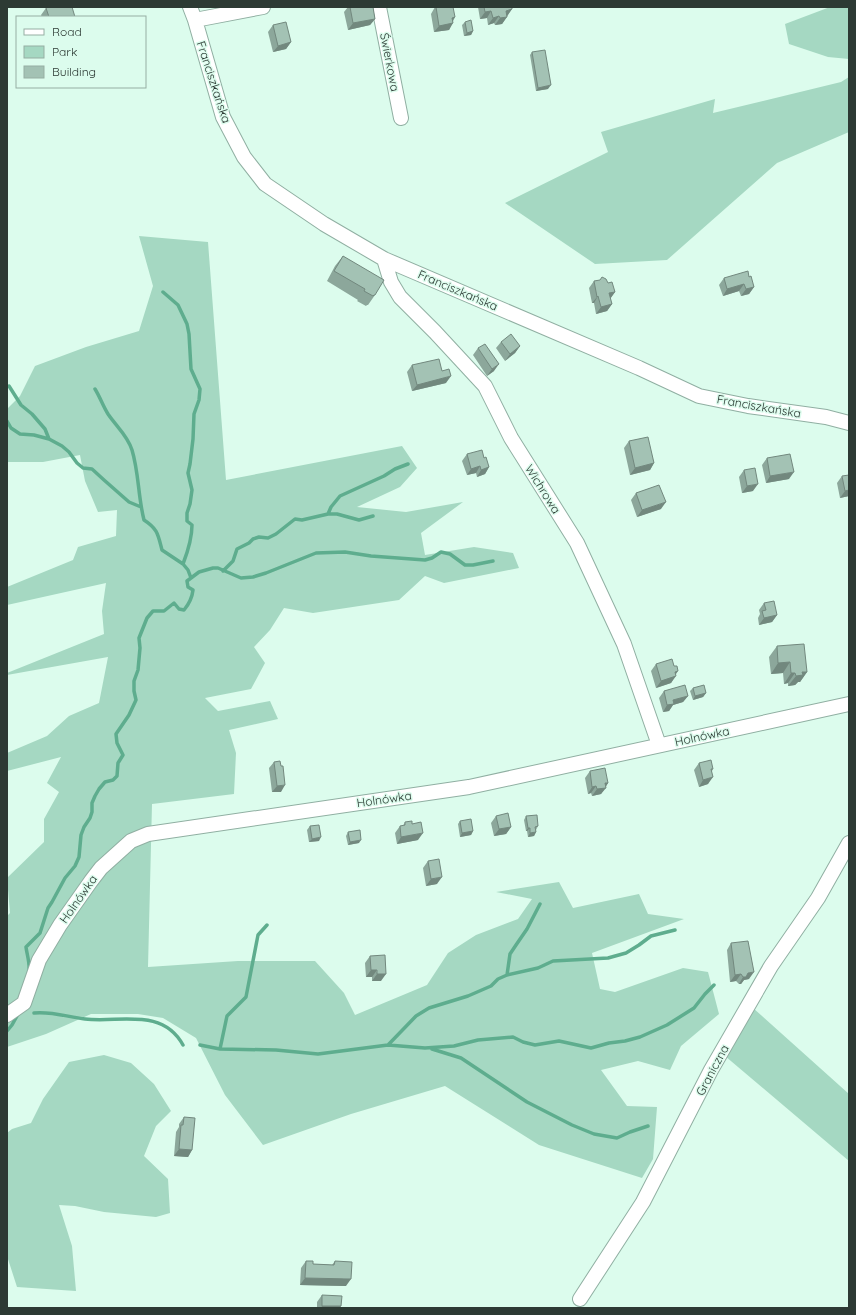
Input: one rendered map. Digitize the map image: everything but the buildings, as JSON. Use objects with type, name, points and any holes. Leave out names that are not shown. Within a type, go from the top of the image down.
[{"type":"street","points":[[192,13],[263,7]]},
{"type":"street","name":"Świerkowa","points":[[379,7],[401,118]]},
{"type":"street","name":"Franciszkańska","points":[[192,13],[223,117],[247,160],[265,184],[324,224],[384,259],[639,368],[700,396],[748,406],[826,417],[849,423]]},
{"type":"street","name":"Wichrowa","points":[[384,259],[390,282],[400,297],[485,386],[511,438],[577,543],[624,644],[659,745]]},
{"type":"street","name":"Holnówka","points":[[7,1015],[24,1003],[39,960],[60,925],[101,868],[131,841],[148,834],[469,787],[849,704]]},
{"type":"street","name":"Graniczna","points":[[580,1299],[643,1202],[715,1063],[771,966],[818,898],[849,843]]},
{"type":"green space","points":[[830,7],[849,7],[849,59],[828,57],[789,44],[785,24]]},
{"type":"green space","points":[[849,77],[849,132],[777,163],[667,260],[595,264],[505,203],[608,152],[601,132],[715,99],[713,113],[841,82]]},
{"type":"green space","points":[[139,236],[208,242],[226,480],[402,446],[417,468],[400,487],[357,507],[406,512],[463,502],[421,533],[425,555],[474,547],[513,553],[519,568],[444,583],[425,576],[399,600],[313,613],[284,608],[270,630],[254,647],[265,663],[251,689],[205,698],[218,711],[270,701],[278,719],[229,730],[236,753],[234,794],[152,804],[148,967],[238,961],[315,961],[344,993],[355,1015],[427,985],[448,953],[476,935],[518,919],[532,899],[496,892],[559,882],[573,908],[639,894],[648,914],[684,919],[592,953],[600,989],[615,992],[683,968],[708,972],[719,1014],[681,1046],[670,1070],[638,1061],[601,1070],[627,1106],[657,1107],[653,1159],[642,1178],[539,1145],[445,1086],[351,1114],[263,1145],[225,1095],[196,1038],[163,1018],[138,1014],[91,1014],[46,1034],[7,1047],[7,916],[10,913],[7,878],[44,842],[44,819],[59,792],[47,783],[61,757],[7,771],[7,753],[47,736],[69,716],[99,703],[108,657],[7,675],[7,673],[104,634],[102,611],[106,583],[7,605],[7,587],[73,560],[78,547],[116,536],[117,510],[98,512],[85,481],[80,455],[43,462],[7,462],[7,409],[20,396],[35,366],[86,347],[139,331],[153,286]]},
{"type":"green space","points":[[753,1008],[849,1094],[849,1161],[725,1056]]},
{"type":"green space","points":[[104,1055],[131,1063],[154,1084],[171,1111],[156,1126],[144,1156],[168,1179],[170,1213],[156,1217],[104,1212],[75,1206],[59,1205],[72,1246],[76,1291],[17,1287],[7,1256],[7,1133],[12,1129],[31,1123],[43,1099],[69,1062]]},
{"type":"waterway","points":[[163,292],[178,305],[187,324],[191,369],[200,389],[199,400],[194,414],[193,439],[188,473],[192,490],[187,513],[187,521],[192,525],[192,530],[183,564],[188,570],[191,578]]},
{"type":"waterway","points":[[9,386],[21,405],[32,414],[45,429],[49,439]]},
{"type":"waterway","points":[[95,389],[108,414],[125,436],[132,450],[144,520],[155,529],[162,550],[183,564]]},
{"type":"waterway","points":[[7,421],[11,428],[20,434],[34,435],[49,439],[62,446],[83,468],[92,469],[129,502],[141,507]]},
{"type":"waterway","points":[[328,514],[331,507],[340,496],[408,464]]},
{"type":"waterway","points":[[223,571],[233,561],[237,549],[249,543],[253,539],[259,537],[268,538],[276,534],[295,519],[302,520],[328,514],[337,514],[359,520],[373,516]]},
{"type":"waterway","points":[[29,971],[26,947],[40,933],[48,908],[65,878],[75,866],[79,857],[81,835],[90,818],[92,803],[95,796],[105,782],[113,780],[117,776],[118,763],[123,755],[117,743],[116,734],[129,715],[136,700],[134,681],[138,670],[140,648],[139,638],[147,618],[153,611],[164,611],[174,603],[179,609],[184,610],[190,601],[193,590],[188,587],[187,581],[199,572],[213,568],[218,568],[241,578],[253,577],[316,553],[345,552],[371,556],[425,560],[432,558],[441,552],[450,554],[465,565],[493,561]]},
{"type":"waterway","points":[[388,1045],[416,1016],[429,1008],[468,996],[491,986],[498,979],[507,975],[510,954],[527,929],[540,904]]},
{"type":"waterway","points":[[220,1049],[227,1016],[246,997],[258,935],[267,925]]},
{"type":"waterway","points":[[507,975],[538,968],[553,961],[608,958],[626,953],[651,936],[675,930]]},
{"type":"waterway","points":[[200,1045],[220,1049],[276,1050],[318,1054],[388,1045],[425,1048],[454,1046],[478,1040],[513,1037],[523,1042],[535,1045],[559,1041],[591,1048],[640,1037],[667,1025],[694,1008],[714,985]]},
{"type":"waterway","points":[[34,1013],[53,1013],[98,1020],[139,1019],[152,1021],[164,1025],[174,1033],[183,1045]]},
{"type":"waterway","points":[[7,1031],[17,1016]]},
{"type":"waterway","points":[[432,1049],[461,1058],[527,1102],[572,1125],[594,1134],[617,1138],[648,1126]]}]
